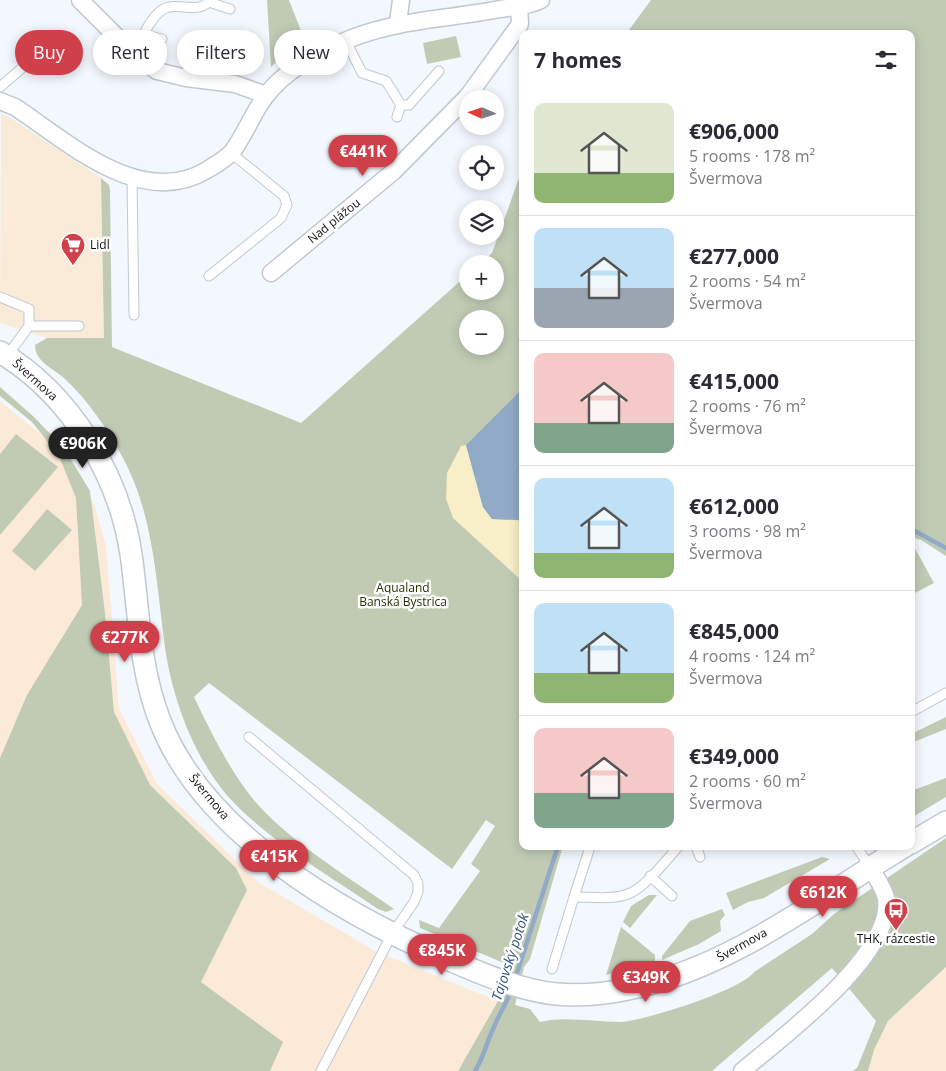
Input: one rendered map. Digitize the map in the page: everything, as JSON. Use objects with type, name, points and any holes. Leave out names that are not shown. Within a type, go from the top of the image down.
[{"type":"street","points":[[80,0],[110,30]]},
{"type":"street","points":[[398,23],[401,0]]},
{"type":"street","points":[[348,40],[398,23],[541,0]]},
{"type":"street","name":"Nad plážou","points":[[272,273],[394,172],[468,96],[520,24],[519,5]]},
{"type":"street","points":[[167,74],[186,78],[235,84],[266,95]]},
{"type":"street","points":[[0,87],[0,101],[15,107],[107,167],[132,178],[151,182],[173,182],[195,178],[231,153],[266,95],[288,75]]},
{"type":"street","name":"Švermova","points":[[4,354],[44,386],[66,409],[101,464],[123,518],[130,552],[140,648],[155,708],[172,747],[185,768],[229,821],[262,850],[301,880],[392,934],[484,975],[555,994],[602,993],[629,989],[686,972],[738,950],[898,850]]},
{"type":"street","points":[[915,841],[946,822]]},
{"type":"street","points":[[742,1071],[846,979],[868,951],[885,915],[886,898],[870,867]]},
{"type":"lane","points":[[148,30],[163,9],[173,6],[200,7],[209,1],[230,9]]},
{"type":"lane","points":[[348,45],[362,73],[386,81],[401,106]]},
{"type":"lane","points":[[401,106],[409,105],[439,70]]},
{"type":"lane","points":[[0,87],[15,74]]},
{"type":"lane","points":[[397,117],[401,106]]},
{"type":"lane","points":[[209,276],[281,218],[287,205],[284,196],[231,153]]},
{"type":"lane","points":[[132,178],[134,315]]},
{"type":"lane","points":[[0,298],[29,309],[29,326],[4,354]]},
{"type":"lane","points":[[29,326],[79,326]]},
{"type":"lane","points":[[915,710],[946,693]]},
{"type":"lane","points":[[248,737],[414,875],[418,883],[418,892],[414,902],[392,934],[321,1071]]},
{"type":"lane","points":[[552,969],[589,850]]},
{"type":"lane","points":[[574,897],[606,897],[629,894],[675,850]]},
{"type":"lane","points":[[697,850],[700,857]]},
{"type":"lane","points":[[859,850],[870,867]]},
{"type":"lane","points":[[650,876],[672,896]]},
{"type":"shaded area","points":[[1,114],[9,117],[101,178],[104,338],[47,338],[0,323]]},
{"type":"shaded area","points":[[0,401],[64,453],[94,504],[106,546],[119,709],[157,784],[258,882],[375,951],[498,1001],[458,1071],[0,1071]]},
{"type":"shaded area","points":[[946,967],[946,1071],[868,1071],[874,1050],[888,1021]]},
{"type":"green space","points":[[267,0],[289,0],[301,30],[274,30],[274,64],[271,67]]},
{"type":"green space","points":[[651,0],[946,0],[946,556],[915,538],[915,30],[629,30]]},
{"type":"green space","points":[[456,36],[461,57],[427,64],[423,43]]},
{"type":"green space","name":"Aqualand Banská Bystrica","points":[[101,178],[109,185],[110,191],[112,347],[301,423],[459,282],[459,300],[504,300],[504,255],[490,255],[495,245],[504,245],[504,220],[519,178],[519,850],[562,850],[530,959],[524,967],[515,1005],[530,1009],[540,1022],[570,1019],[620,1022],[670,1010],[713,995],[746,979],[812,934],[834,914],[946,838],[946,967],[888,1021],[874,1050],[868,1071],[853,1071],[857,1068],[876,1021],[832,968],[712,1071],[458,1071],[498,1001],[503,1002],[511,966],[420,928],[419,920],[439,928],[480,871],[471,864],[495,826],[486,820],[452,869],[209,683],[194,697],[228,762],[253,799],[301,844],[394,909],[386,912],[378,909],[324,874],[272,837],[224,792],[198,752],[180,708],[167,662],[152,547],[134,481],[112,438],[90,406],[64,378],[41,360],[36,351],[35,345],[47,338],[104,338]]},
{"type":"green space","points":[[0,387],[33,416],[64,448],[90,491],[105,613],[114,712],[150,785],[236,868],[247,890],[201,982],[283,1042],[270,1071],[0,1071],[0,758],[27,695],[82,605],[76,498],[59,456],[32,422],[0,396]]},
{"type":"green space","points":[[16,434],[58,467],[0,535],[0,454]]},
{"type":"green space","points":[[47,509],[72,530],[35,571],[12,551]]},
{"type":"green space","points":[[915,548],[934,583],[915,593]]},
{"type":"green space","points":[[946,717],[946,729],[915,741],[915,732]]},
{"type":"green space","points":[[946,778],[946,797],[915,816],[915,790]]},
{"type":"green space","points":[[822,857],[830,859],[764,898],[748,902],[733,910],[726,893]]},
{"type":"green space","points":[[649,895],[657,895],[630,928],[623,922],[631,906]]},
{"type":"green space","points":[[722,909],[725,915],[720,921],[721,931],[699,944],[662,960],[662,956],[690,921]]},
{"type":"green space","points":[[621,927],[655,955],[655,961],[606,975]]},
{"type":"sand","points":[[466,445],[483,507],[492,519],[519,521],[519,578],[453,518],[446,499],[447,473],[461,446]]},
{"type":"water","points":[[519,392],[519,521],[492,519],[483,507],[466,445]]},
{"type":"waterway","name":"Tajovský potok","points":[[915,531],[946,548]]},
{"type":"waterway","name":"Tajovský potok","points":[[515,979],[557,850]]},
{"type":"waterway","name":"Tajovský potok","points":[[475,1071],[511,991]]},
{"type":"place","name":"Lidl","points":[[73,266]]},
{"type":"place","name":"THK, rázcestie","points":[[896,931]]}]
